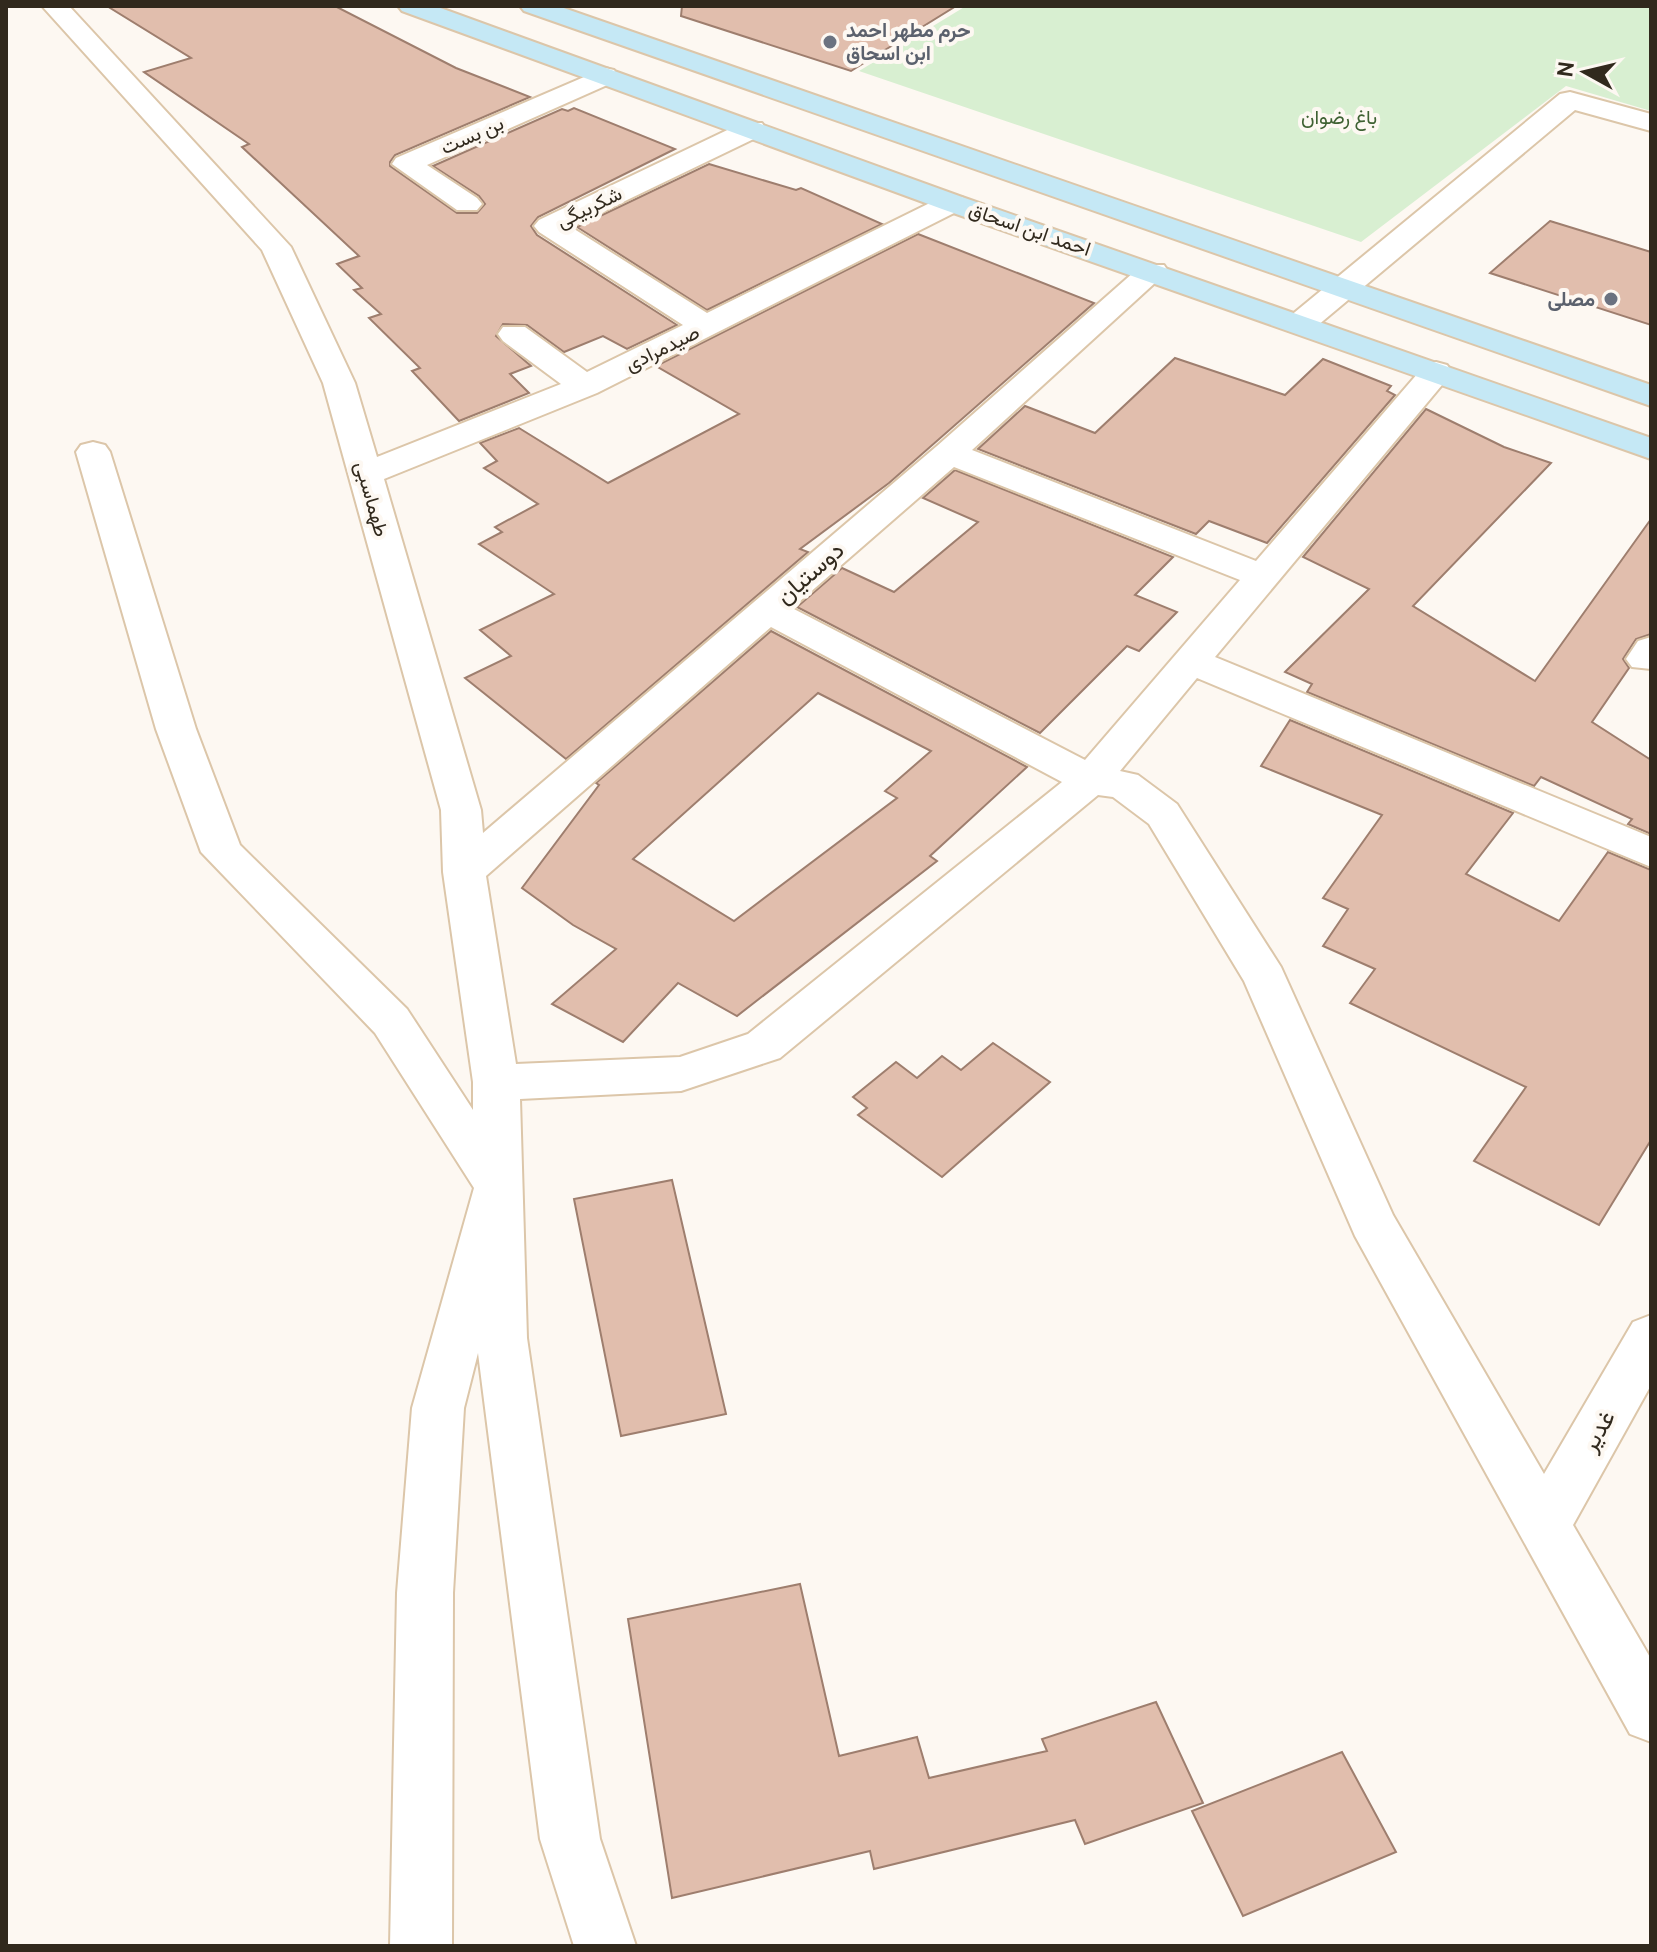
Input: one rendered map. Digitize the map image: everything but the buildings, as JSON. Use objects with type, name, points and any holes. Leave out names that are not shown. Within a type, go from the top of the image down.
[{"type":"main road","name":"احمد ابن اسحاق","points":[[411,6],[952,203],[1153,271],[1651,449]]},
{"type":"main road","name":"احمد ابن اسحاق","points":[[533,6],[1651,396]]},
{"type":"street","name":"طهماسبی","points":[[55,6],[276,247],[339,383],[461,810],[464,872],[496,1082],[502,1338],[570,1839],[605,1946]]},
{"type":"street","name":"بن بست","points":[[467,204],[406,164],[605,76]]},
{"type":"street","points":[[1300,324],[1340,287],[1570,100],[1651,123]]},
{"type":"street","name":"شکربیگی","points":[[706,326],[549,226],[752,129]]},
{"type":"street","name":"صیدمرادی","points":[[365,474],[585,386],[952,203]]},
{"type":"street","name":"دوستیان","points":[[464,872],[949,453],[1153,271]]},
{"type":"street","points":[[514,334],[585,386]]},
{"type":"street","points":[[496,1082],[681,1074],[764,1046],[1090,780],[1436,372]]},
{"type":"street","points":[[93,452],[176,729],[222,852],[391,1021],[498,1186],[438,1408],[425,1593],[421,1946]]},
{"type":"street","points":[[949,453],[1262,576]]},
{"type":"street","points":[[768,610],[1090,780],[1124,785],[1163,814],[1265,978],[1372,1222],[1651,1714]]},
{"type":"street","points":[[1190,661],[1651,853]]},
{"type":"street","name":"غدیر","points":[[1544,1525],[1651,1337]]},
{"type":"green space","name":"باغ رضوان","points":[[966,6],[1651,6],[1651,111],[1566,86],[1361,242],[859,71]]},
{"type":"place","name":"حرم مطهر احمد ابن اسحاق","points":[[830,42]]},
{"type":"place","name":"مصلی","points":[[1611,299]]}]
